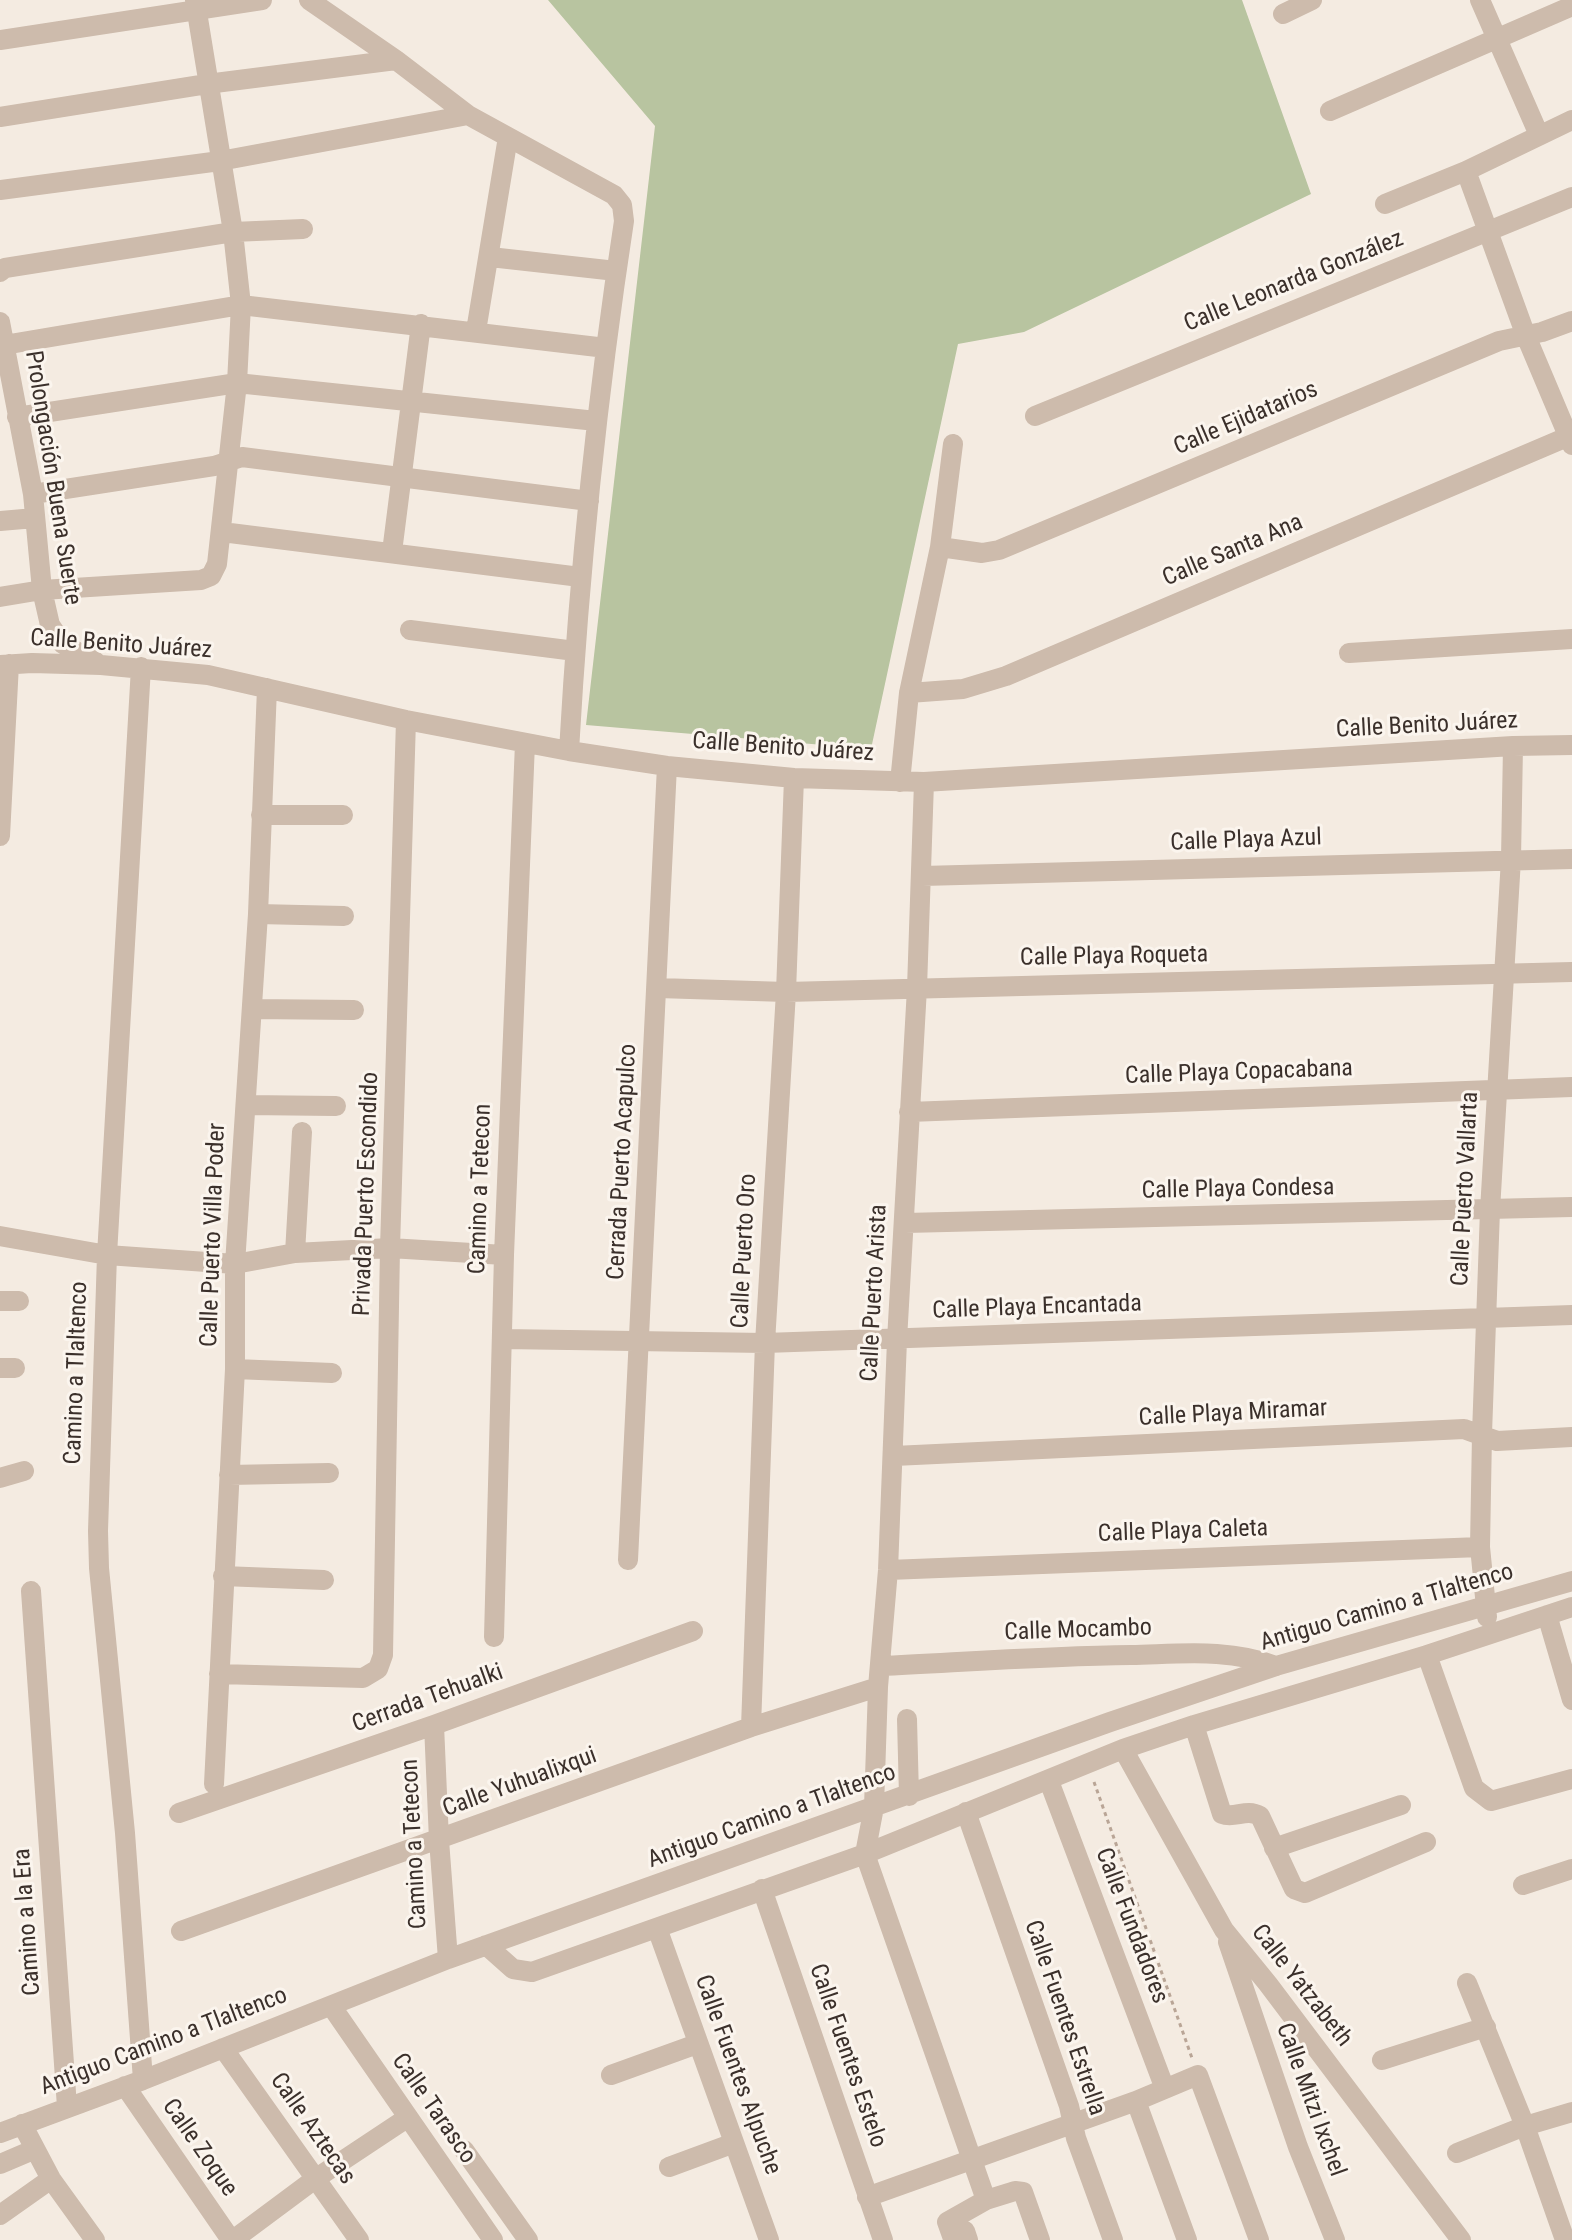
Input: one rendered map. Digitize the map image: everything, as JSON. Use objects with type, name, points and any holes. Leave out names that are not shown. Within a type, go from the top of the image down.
[{"type":"street","points":[[0,40],[195,5],[262,0]]},
{"type":"street","points":[[309,0],[468,115],[614,195],[622,205],[624,221],[596,421],[580,577],[569,751]]},
{"type":"street","points":[[1283,14],[1312,0]]},
{"type":"street","points":[[1480,0],[1539,135]]},
{"type":"street","points":[[0,597],[42,590],[201,580],[211,576],[217,564],[237,383],[241,305],[233,232],[195,5]]},
{"type":"street","points":[[1330,111],[1572,6]]},
{"type":"street","points":[[0,117],[207,84],[396,60]]},
{"type":"street","points":[[0,190],[220,161],[468,115]]},
{"type":"street","points":[[1385,204],[1466,171],[1572,120]]},
{"type":"street","points":[[476,331],[508,137]]},
{"type":"street","points":[[1466,171],[1526,336],[1571,439]]},
{"type":"street","name":"Calle Leonarda González","points":[[1035,416],[1572,197]]},
{"type":"street","points":[[0,272],[5,268],[233,232],[303,229]]},
{"type":"street","points":[[490,257],[616,271]]},
{"type":"street","points":[[4,345],[241,305],[606,348]]},
{"type":"street","name":"Calle Ejidatarios","points":[[940,547],[982,553],[999,550],[1499,341],[1572,321]]},
{"type":"street","name":"Prolongación Buena Suerte","points":[[0,322],[33,494],[42,590],[50,625],[63,644],[101,665]]},
{"type":"street","points":[[392,552],[421,324]]},
{"type":"street","points":[[17,417],[237,383],[596,421]]},
{"type":"street","name":"Calle Santa Ana","points":[[909,693],[963,689],[1006,676],[1571,439]]},
{"type":"street","points":[[900,782],[909,693],[940,547],[953,444]]},
{"type":"street","points":[[33,494],[228,463],[242,457],[589,501]]},
{"type":"street","points":[[0,521],[35,518]]},
{"type":"street","points":[[222,532],[580,577]]},
{"type":"street","points":[[410,630],[575,651]]},
{"type":"street","points":[[1349,653],[1572,639]]},
{"type":"street","points":[[0,836],[4,665]]},
{"type":"street","name":"Calle Benito Juárez","points":[[4,665],[101,665],[208,675],[406,720],[569,751],[667,766],[794,778],[924,782],[1572,745]]},
{"type":"street","name":"Camino a Tlaltenco","points":[[134,2083],[125,1833],[99,1568],[107,1255],[141,667]]},
{"type":"street","name":"Calle Puerto Villa Poder","points":[[214,1784],[235,1369],[235,1264],[258,914],[267,688]]},
{"type":"street","name":"Privada Puerto Escondido","points":[[219,1674],[363,1678],[378,1669],[383,1655],[390,1248],[406,720]]},
{"type":"street","name":"Camino a Tetecon","points":[[494,1637],[504,1255],[525,743]]},
{"type":"street","name":"Calle Puerto Vallarta","points":[[1490,1634],[1480,1547],[1482,1434],[1490,1210],[1511,859],[1513,746]]},
{"type":"street","name":"Cerrada Puerto Acapulco","points":[[628,1560],[667,766]]},
{"type":"street","name":"Calle Puerto Oro","points":[[751,1727],[765,1343],[786,992],[794,778]]},
{"type":"street","name":"Calle Puerto Arista","points":[[874,1807],[917,988],[924,782]]},
{"type":"street","points":[[261,815],[343,815]]},
{"type":"street","name":"Calle Playa Azul","points":[[922,876],[1572,859]]},
{"type":"street","points":[[258,914],[344,916]]},
{"type":"street","name":"Calle Playa Roqueta","points":[[658,988],[786,992],[1572,972]]},
{"type":"street","points":[[252,1009],[354,1010]]},
{"type":"street","name":"Calle Playa Copacabana","points":[[909,1112],[1572,1087]]},
{"type":"street","points":[[246,1105],[336,1106]]},
{"type":"street","points":[[295,1253],[302,1132]]},
{"type":"street","name":"Calle Playa Condesa","points":[[905,1223],[1572,1207]]},
{"type":"street","points":[[0,1236],[107,1255],[235,1264],[295,1253],[390,1248],[504,1255]]},
{"type":"street","name":"Calle Playa Encantada","points":[[503,1339],[765,1343],[1572,1315]]},
{"type":"street","points":[[235,1369],[332,1373]]},
{"type":"street","name":"Calle Playa Miramar","points":[[894,1456],[1464,1429],[1497,1441],[1572,1437]]},
{"type":"street","points":[[0,1478],[24,1471]]},
{"type":"street","points":[[229,1475],[329,1473]]},
{"type":"street","name":"Calle Playa Caleta","points":[[888,1570],[1480,1547]]},
{"type":"street","points":[[223,1576],[324,1580]]},
{"type":"street","name":"Antiguo Camino a Tlaltenco","points":[[0,2133],[332,2007],[448,1959],[1110,1722],[1276,1666],[1572,1581]]},
{"type":"street","name":"Camino a la Era","points":[[31,1591],[67,2107]]},
{"type":"street","points":[[486,1945],[513,1969],[532,1972],[865,1854],[1123,1749],[1572,1607]]},
{"type":"street","points":[[1547,1615],[1572,1700]]},
{"type":"street","name":"Cerrada Tehualki","points":[[179,1813],[693,1631]]},
{"type":"street","name":"Calle Mocambo","points":[[880,1666],[1106,1655],[1228,1653],[1252,1657],[1276,1666]]},
{"type":"street","points":[[1427,1655],[1474,1788],[1482,1796],[1491,1801],[1572,1779]]},
{"type":"street","name":"Calle Yuhualixqui","points":[[181,1931],[751,1727],[878,1687]]},
{"type":"street","points":[[907,1719],[909,1796]]},
{"type":"street","name":"Camino a Tetecon","points":[[434,1725],[448,1959]]},
{"type":"street","points":[[1194,1725],[1222,1814],[1227,1817],[1247,1812],[1260,1816],[1294,1889],[1305,1893],[1426,1842]]},
{"type":"street","name":"Calle Yatzabeth","points":[[1123,1749],[1224,1930],[1461,2240]]},
{"type":"street","name":"Calle Fundadores","points":[[1049,1781],[1165,2089]]},
{"type":"street","points":[[1274,1848],[1401,1805]]},
{"type":"street","points":[[874,1807],[865,1854],[986,2200]]},
{"type":"street","name":"Calle Fuentes Estrella","points":[[966,1812],[1113,2240]]},
{"type":"street","points":[[1523,1885],[1572,1869]]},
{"type":"street","name":"Calle Fuentes Estelo","points":[[762,1889],[883,2240]]},
{"type":"street","name":"Calle Fuentes Alpuche","points":[[657,1928],[769,2240]]},
{"type":"street","name":"Calle Mitzi Ixchel","points":[[1224,1930],[1298,2147],[1335,2240]]},
{"type":"street","points":[[1467,1983],[1525,2126],[1565,2240]]},
{"type":"street","name":"Calle Tarasco","points":[[332,2007],[493,2240]]},
{"type":"street","points":[[1382,2060],[1486,2027]]},
{"type":"street","points":[[611,2075],[697,2044]]},
{"type":"street","name":"Calle Aztecas","points":[[223,2048],[359,2240]]},
{"type":"street","points":[[867,2197],[1136,2101],[1198,2075],[1259,2240]]},
{"type":"street","name":"Calle Zoque","points":[[134,2083],[232,2240]]},
{"type":"street","points":[[1136,2101],[1187,2240]]},
{"type":"street","points":[[1457,2153],[1525,2126],[1572,2112]]},
{"type":"street","points":[[232,2240],[315,2179],[407,2118]]},
{"type":"street","points":[[22,2124],[33,2150],[93,2239]]},
{"type":"street","points":[[669,2167],[734,2143]]},
{"type":"street","points":[[0,2164],[33,2150]]},
{"type":"street","points":[[464,2150],[528,2240]]},
{"type":"street","points":[[0,2215],[51,2179]]},
{"type":"street","points":[[968,2240],[965,2231],[952,2236],[947,2222],[986,2200],[1015,2191],[1023,2192],[1040,2240]]},
{"type":"path","points":[[1087,1763],[1198,2075]]},
{"type":"green space","points":[[548,0],[1242,0],[1311,194],[1024,332],[958,344],[871,749],[586,725],[655,126]]}]
